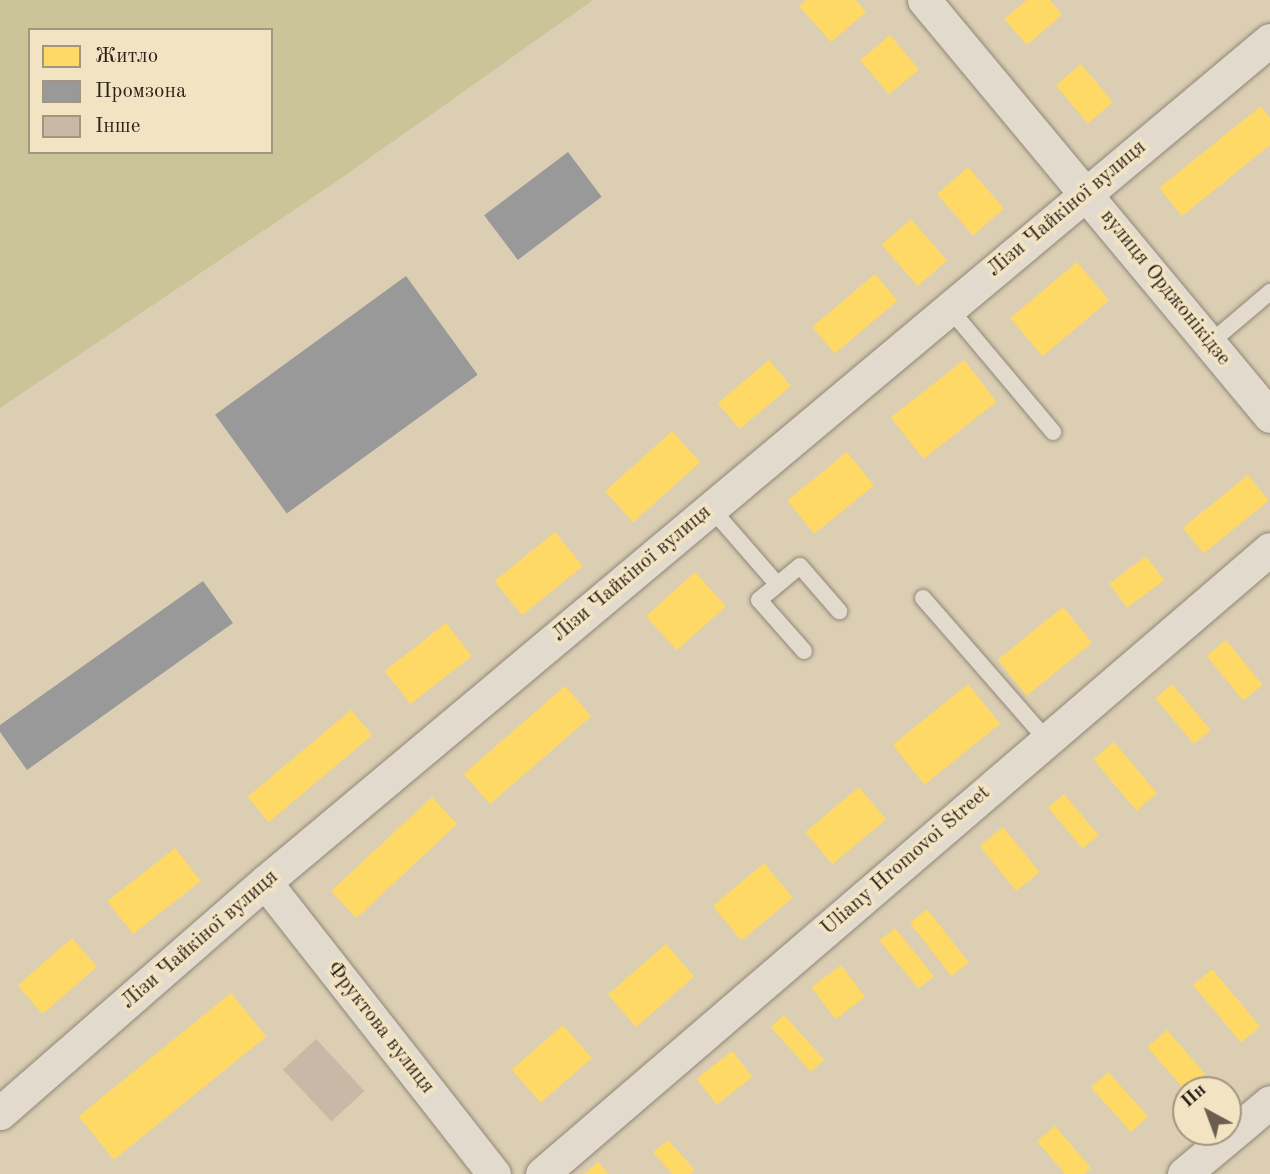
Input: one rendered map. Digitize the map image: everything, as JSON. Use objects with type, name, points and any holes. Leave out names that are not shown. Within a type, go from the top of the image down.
[{"type":"street","name":"вулиця Орджонікідзе","points":[[925,0],[1087,192],[1270,416]]},
{"type":"street","name":"Лізи Чайкіної вулиця","points":[[0,1114],[265,882],[1270,40]]},
{"type":"street","name":"Uliany Hromovoi Street","points":[[542,1174],[1270,549]]},
{"type":"street","name":"Фруктова вулиця","points":[[265,882],[494,1174]]},
{"type":"street","points":[[1184,1174],[1270,1102]]},
{"type":"lane","points":[[1210,343],[1270,292]]},
{"type":"lane","points":[[949,308],[1053,432]]},
{"type":"lane","points":[[711,508],[777,584]]},
{"type":"lane","points":[[804,651],[760,600],[800,566],[839,611]]},
{"type":"lane","points":[[923,598],[1047,740]]},
{"type":"shaded area","points":[[0,0],[593,0],[337,181],[0,408]]},
{"type":"building: Житло","points":[[806,0],[856,0],[866,12],[831,42],[799,6]]},
{"type":"building: Житло","points":[[1027,0],[1050,0],[1062,15],[1027,45],[1004,19]]},
{"type":"building: Житло","points":[[890,35],[919,69],[889,95],[860,60]]},
{"type":"building: Житло","points":[[1081,64],[1113,102],[1088,124],[1056,85]]},
{"type":"building: Житло","points":[[1261,106],[1270,118],[1270,145],[1182,216],[1159,188]]},
{"type":"building: Житло","points":[[968,167],[1004,209],[973,235],[937,194]]},
{"type":"building: Житло","points":[[911,219],[947,261],[918,286],[882,245]]},
{"type":"building: Житло","points":[[1077,262],[1109,300],[1042,356],[1010,318]]},
{"type":"building: Житло","points":[[875,274],[897,301],[835,354],[812,327]]},
{"type":"building: Житло","points":[[769,360],[791,386],[740,429],[718,403]]},
{"type":"building: Житло","points":[[964,360],[997,402],[923,459],[891,417]]},
{"type":"building: Житло","points":[[672,431],[700,462],[633,522],[605,491]]},
{"type":"building: Житло","points":[[847,452],[874,485],[814,534],[787,500]]},
{"type":"building: Житло","points":[[1248,475],[1269,501],[1203,554],[1183,528]]},
{"type":"building: Житло","points":[[555,532],[583,566],[522,615],[494,581]]},
{"type":"building: Житло","points":[[1146,556],[1164,580],[1127,608],[1109,584]]},
{"type":"building: Житло","points":[[695,572],[726,606],[677,650],[646,616]]},
{"type":"building: Житло","points":[[1063,607],[1092,643],[1027,696],[998,660]]},
{"type":"building: Житло","points":[[446,623],[472,656],[410,704],[385,671]]},
{"type":"building: Житло","points":[[1226,640],[1263,685],[1243,701],[1207,656]]},
{"type":"building: Житло","points":[[968,684],[1000,724],[925,785],[893,745]]},
{"type":"building: Житло","points":[[1172,684],[1211,730],[1194,744],[1155,698]]},
{"type":"building: Житло","points":[[565,686],[591,716],[490,804],[464,774]]},
{"type":"building: Житло","points":[[351,710],[372,735],[269,822],[248,797]]},
{"type":"building: Житло","points":[[1114,742],[1157,793],[1136,811],[1093,759]]},
{"type":"building: Житло","points":[[859,787],[886,819],[832,864],[805,832]]},
{"type":"building: Житло","points":[[1064,794],[1099,835],[1083,849],[1048,807]]},
{"type":"building: Житло","points":[[432,797],[457,824],[356,918],[331,891]]},
{"type":"building: Житло","points":[[1003,827],[1040,872],[1016,891],[980,846]]},
{"type":"building: Житло","points":[[175,848],[201,881],[133,934],[107,901]]},
{"type":"building: Житло","points":[[764,863],[793,897],[742,941],[713,906]]},
{"type":"building: Житло","points":[[927,909],[969,963],[952,976],[910,923]]},
{"type":"building: Житло","points":[[895,928],[934,976],[918,989],[879,941]]},
{"type":"building: Житло","points":[[72,938],[97,967],[43,1014],[18,985]]},
{"type":"building: Житло","points":[[666,944],[694,976],[636,1027],[608,995]]},
{"type":"building: Житло","points":[[841,965],[865,997],[836,1019],[811,987]]},
{"type":"building: Житло","points":[[1212,969],[1260,1026],[1241,1043],[1193,985]]},
{"type":"building: Житло","points":[[231,993],[266,1037],[114,1160],[79,1116]]},
{"type":"building: Житло","points":[[784,1015],[824,1060],[811,1072],[771,1027]]},
{"type":"building: Житло","points":[[563,1025],[592,1058],[541,1103],[512,1070]]},
{"type":"building: Житло","points":[[1167,1030],[1205,1074],[1202,1076],[1173,1076],[1147,1047]]},
{"type":"building: Житло","points":[[732,1051],[752,1077],[717,1105],[697,1079]]},
{"type":"building: Житло","points":[[1108,1072],[1148,1117],[1131,1132],[1091,1087]]},
{"type":"building: Житло","points":[[1055,1126],[1091,1168],[1084,1174],[1065,1174],[1037,1141]]},
{"type":"building: Житло","points":[[668,1140],[695,1170],[690,1174],[672,1174],[653,1152]]},
{"type":"building: Житло","points":[[598,1162],[609,1174],[584,1174]]},
{"type":"building: Промзона","points":[[568,152],[602,197],[518,260],[484,215]]},
{"type":"building: Промзона","points":[[406,276],[478,375],[287,513],[215,415]]},
{"type":"building: Промзона","points":[[203,581],[233,623],[27,770],[0,732],[0,725]]},
{"type":"building: Інше","points":[[316,1039],[364,1091],[332,1122],[283,1070]]}]
